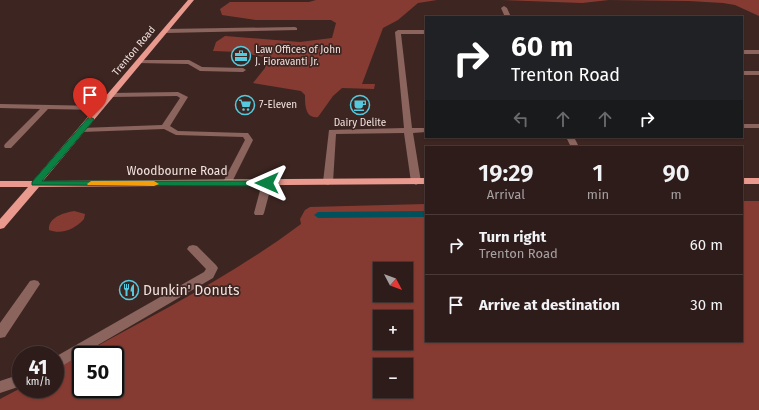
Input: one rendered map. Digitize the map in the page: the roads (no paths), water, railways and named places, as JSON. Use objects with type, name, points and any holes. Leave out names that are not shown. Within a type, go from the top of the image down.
[{"type":"main road","name":"Trenton Road","points":[[0,226],[191,0]]},
{"type":"main road","name":"Woodbourne Road","points":[[0,184],[227,184],[425,181]]},
{"type":"main road","points":[[743,181],[759,181]]},
{"type":"street","points":[[504,8],[508,16]]},
{"type":"street","points":[[166,31],[295,29]]},
{"type":"street","points":[[416,182],[408,130],[398,32],[425,32]]},
{"type":"street","points":[[743,52],[759,52]]},
{"type":"street","points":[[139,62],[189,62],[200,69],[243,70]]},
{"type":"street","points":[[743,73],[759,73]]},
{"type":"street","points":[[111,95],[178,94],[184,97],[165,127]]},
{"type":"street","points":[[0,106],[100,108]]},
{"type":"street","points":[[8,146],[46,107]]},
{"type":"street","points":[[743,126],[759,126]]},
{"type":"street","points":[[81,130],[165,127],[176,133],[245,135],[249,140],[227,184]]},
{"type":"street","points":[[328,182],[332,132],[425,130]]},
{"type":"street","points":[[259,213],[267,183]]},
{"type":"street","points":[[64,359],[209,275],[212,268],[193,250]]},
{"type":"street","points":[[0,333],[34,284]]},
{"type":"street","points":[[0,387],[12,383]]},
{"type":"waterway","points":[[318,215],[425,214]]},
{"type":"place","name":"Law Offices of John J. Fioravanti Jr.","points":[[241,56]]},
{"type":"place","name":"7-Eleven","points":[[245,105]]},
{"type":"place","name":"Dairy Delite","points":[[360,105]]},
{"type":"place","name":"Dunkin' Donuts","points":[[129,290]]}]
